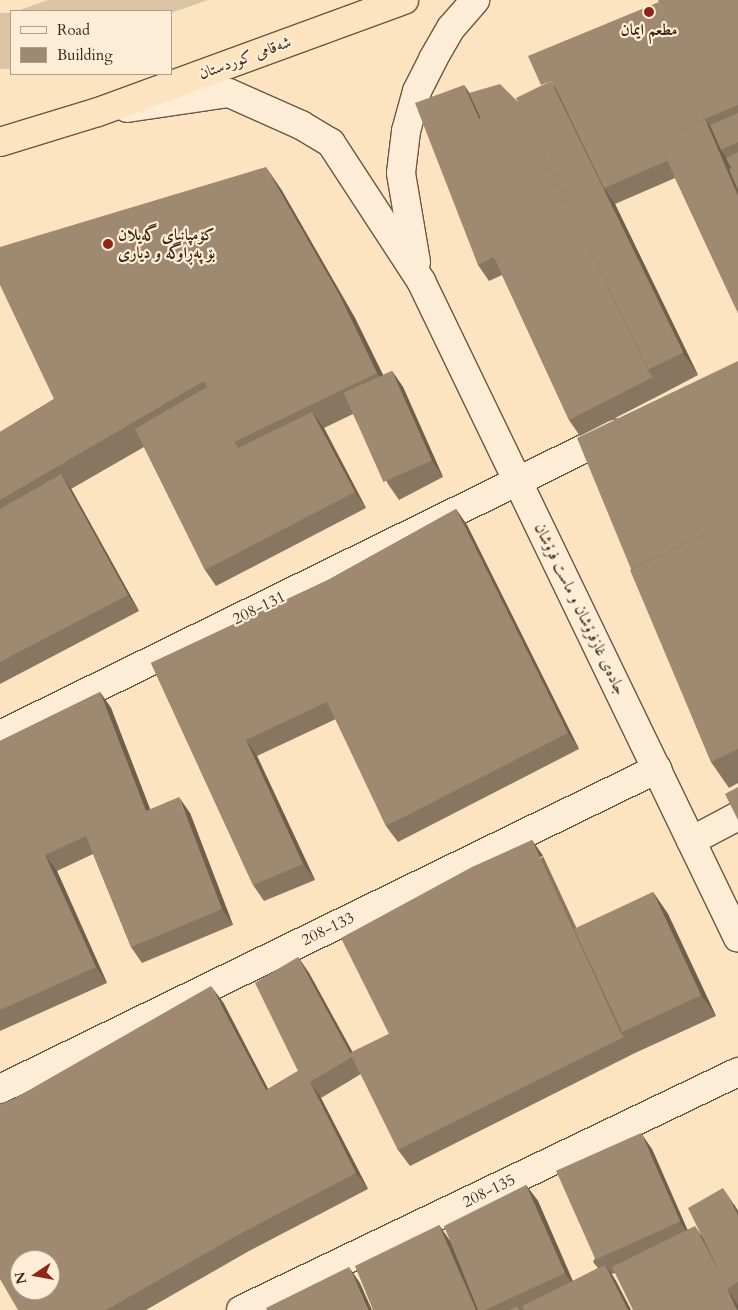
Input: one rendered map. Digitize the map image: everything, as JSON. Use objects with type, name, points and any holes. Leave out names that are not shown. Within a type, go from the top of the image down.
[{"type":"highway","name":"شەقامی کوردستان","points":[[0,142],[98,112],[404,0]]},
{"type":"street","points":[[421,281],[400,173],[406,131],[417,91],[433,59],[451,28],[475,0]]},
{"type":"street","points":[[98,112],[230,93],[301,125],[331,143],[421,281]]},
{"type":"street","name":"جاده‌ی غازفرۆشان و ماست فرۆشان","points":[[421,281],[738,938]]},
{"type":"street","name":"208-131","points":[[0,734],[641,420]]},
{"type":"street","name":"208-133","points":[[0,1088],[657,769]]},
{"type":"street","points":[[691,841],[738,816]]},
{"type":"street","name":"208-135","points":[[241,1310],[738,1072]]},
{"type":"shaded area","points":[[48,0],[208,0],[172,13],[172,10],[20,10]]},
{"type":"shaded area","points":[[0,13],[10,13],[10,69],[0,69]]},
{"type":"building","points":[[658,0],[738,0],[738,105],[705,119]]},
{"type":"building","points":[[659,2],[705,119],[658,141],[667,161],[604,188],[555,87],[551,81],[541,85],[528,56]]},
{"type":"building","points":[[551,81],[683,352],[648,370],[516,98]]},
{"type":"building","points":[[500,84],[518,102],[481,119],[469,93]]},
{"type":"building","points":[[464,85],[479,119],[518,102],[653,377],[569,420],[494,257],[478,265],[415,103]]},
{"type":"building","points":[[738,113],[738,142],[721,150],[710,125]]},
{"type":"building","points":[[705,119],[738,196],[738,313],[658,141]]},
{"type":"building","points":[[738,152],[738,165],[731,168],[726,158]]},
{"type":"building","points":[[738,165],[738,190],[729,169]]},
{"type":"building","points":[[266,167],[340,296],[377,373],[234,442],[204,381],[0,500],[0,432],[54,399],[0,285],[0,247]]},
{"type":"building","points":[[738,361],[738,518],[631,569],[577,438]]},
{"type":"building","points":[[392,371],[432,461],[383,482],[344,393]]},
{"type":"building","points":[[207,387],[238,448],[312,412],[355,492],[205,570],[135,429]]},
{"type":"building","points":[[61,474],[128,595],[0,662],[0,509]]},
{"type":"building","points":[[456,509],[568,733],[386,826],[327,702],[246,740],[303,864],[253,885],[151,663],[328,580]]},
{"type":"building","points":[[738,518],[738,749],[711,762],[630,570]]},
{"type":"building","points":[[100,692],[146,811],[179,797],[222,909],[131,947],[86,836],[45,855],[96,967],[0,1010],[0,741]]},
{"type":"building","points":[[738,787],[738,820],[725,794]]},
{"type":"building","points":[[532,840],[620,1032],[624,1037],[398,1150],[352,1057],[310,1082],[356,1173],[238,1235],[106,1310],[18,1310],[12,1300],[60,1300],[60,1250],[10,1250],[10,1296],[0,1279],[0,1105],[211,986],[266,1090],[298,1071],[255,983],[298,957],[350,1053],[389,1034],[341,938],[472,867]]},
{"type":"building","points":[[653,892],[701,995],[622,1032],[574,929]]},
{"type":"building","points":[[641,1133],[680,1222],[595,1259],[556,1171]]},
{"type":"building","points":[[526,1185],[565,1273],[485,1310],[478,1310],[444,1226]]},
{"type":"building","points":[[723,1188],[738,1215],[738,1282],[727,1289],[737,1310],[633,1310],[612,1267],[695,1226],[721,1275],[688,1208]]},
{"type":"building","points":[[439,1225],[476,1310],[373,1310],[355,1266]]},
{"type":"building","points":[[605,1265],[628,1310],[524,1310],[522,1306]]},
{"type":"building","points":[[349,1267],[368,1310],[267,1310],[266,1308]]},
{"type":"building","points":[[517,1306],[519,1310],[509,1310]]},
{"type":"place","name":"مطعم ايمان","points":[[649,12]]},
{"type":"place","name":"کۆمپانیای گەیلان بۆ پەڕاوگە و دیاری","points":[[108,244]]}]
